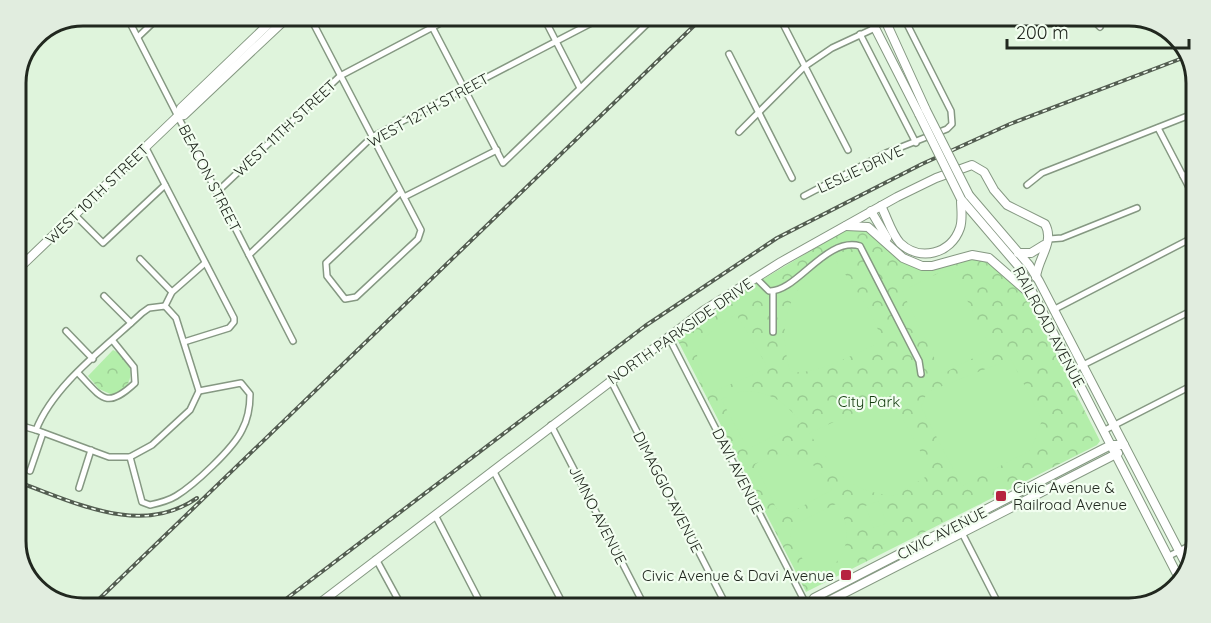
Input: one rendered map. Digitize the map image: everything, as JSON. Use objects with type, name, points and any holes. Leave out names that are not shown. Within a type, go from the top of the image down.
[{"type":"main road","name":"WEST 10TH STREET","points":[[26,262],[146,148],[178,116],[181,108],[267,26]]},
{"type":"main road","name":"WEST 10TH STREET","points":[[178,116],[184,115],[278,26]]},
{"type":"main road","name":"RAILROAD AVENUE","points":[[874,26],[923,112],[965,197],[1020,268],[1176,572]]},
{"type":"main road","name":"RAILROAD AVENUE","points":[[889,26],[923,112]]},
{"type":"main road","name":"NORTH PARKSIDE DRIVE","points":[[326,598],[668,336],[756,278],[842,227],[936,178],[972,165],[984,172],[994,190],[1007,205],[1045,224],[1049,239]]},
{"type":"main road","name":"RAILROAD AVENUE","points":[[965,197],[1018,253],[1036,277],[1055,309],[1183,558]]},
{"type":"main road","points":[[881,206],[900,242],[915,252],[928,254],[948,246],[956,236],[965,197]]},
{"type":"main road","points":[[871,211],[890,245]]},
{"type":"main road","points":[[842,227],[861,225],[868,227],[903,258],[922,266],[932,266],[972,255],[989,258],[1018,281],[1042,310]]},
{"type":"main road","points":[[1018,253],[1035,252],[1049,239]]},
{"type":"main road","points":[[1036,277],[1038,264],[1049,239]]},
{"type":"main road","name":"CIVIC AVENUE","points":[[814,598],[1111,445],[1124,445]]},
{"type":"main road","name":"CIVIC AVENUE","points":[[841,598],[1116,456],[1124,445]]},
{"type":"street","name":"BEACON STREET","points":[[132,26],[293,342]]},
{"type":"street","points":[[138,37],[149,26]]},
{"type":"street","points":[[315,26],[402,195],[420,226],[420,235],[356,297],[345,299],[327,276],[326,263],[402,195],[497,150]]},
{"type":"street","name":"WEST 11TH STREET","points":[[217,192],[340,76],[436,26]]},
{"type":"street","points":[[548,26],[580,88]]},
{"type":"street","name":"WEST 12TH STREET","points":[[249,255],[372,137],[586,26]]},
{"type":"street","points":[[432,28],[503,163],[645,26]]},
{"type":"street","points":[[784,26],[848,150]]},
{"type":"street","points":[[739,132],[804,67],[870,26]]},
{"type":"street","name":"LESLIE DRIVE","points":[[804,196],[865,163],[947,129],[953,117],[908,26]]},
{"type":"street","points":[[860,34],[916,143]]},
{"type":"street","points":[[729,54],[792,178]]},
{"type":"street","points":[[1027,185],[1041,173],[1185,118]]},
{"type":"street","points":[[1158,128],[1185,180]]},
{"type":"street","points":[[146,148],[234,322],[229,328],[184,342]]},
{"type":"street","points":[[75,215],[103,243],[165,185]]},
{"type":"street","points":[[1049,239],[1062,238],[1137,208]]},
{"type":"street","points":[[1055,309],[1185,241]]},
{"type":"street","points":[[773,292],[782,289],[807,267],[830,253],[853,244],[860,246],[919,361],[921,374]]},
{"type":"street","points":[[140,259],[172,292]]},
{"type":"street","points":[[165,306],[172,292],[205,263]]},
{"type":"street","points":[[756,278],[773,292]]},
{"type":"street","points":[[773,292],[773,332]]},
{"type":"street","points":[[104,296],[131,323]]},
{"type":"street","points":[[26,427],[109,457],[130,457],[152,445],[190,410],[199,391],[176,318],[165,306]]},
{"type":"street","points":[[36,430],[49,402],[78,373],[149,308],[165,306]]},
{"type":"street","points":[[1073,370],[1186,313]]},
{"type":"street","points":[[66,332],[93,359]]},
{"type":"street","name":"DAVI AVENUE","points":[[668,336],[804,598]]},
{"type":"street","points":[[78,373],[96,392],[111,399],[119,398],[135,383],[134,367],[113,341]]},
{"type":"street","name":"DIMAGGIO AVENUE","points":[[610,380],[722,598]]},
{"type":"street","points":[[130,457],[142,502],[150,506],[168,500],[187,488],[242,432],[250,405],[250,394],[240,383],[199,391]]},
{"type":"street","points":[[1103,431],[1186,389]]},
{"type":"street","name":"JIMNO AVENUE","points":[[551,425],[640,598]]},
{"type":"street","points":[[30,471],[43,433]]},
{"type":"street","points":[[79,488],[91,450]]},
{"type":"street","points":[[493,470],[560,598]]},
{"type":"street","points":[[435,515],[478,598]]},
{"type":"street","points":[[958,525],[995,598]]},
{"type":"street","points":[[1169,556],[1185,548]]},
{"type":"street","points":[[376,559],[397,598]]},
{"type":"green space","name":"City Park","points":[[856,228],[870,232],[909,264],[977,259],[1002,272],[1026,295],[1100,441],[1097,445],[806,592],[677,339],[743,291],[844,231]]},
{"type":"green space","points":[[833,256],[868,308],[881,336],[878,343],[821,368],[799,372],[790,371],[785,335],[790,305],[806,279]]},
{"type":"green space","points":[[951,267],[991,349],[942,374],[902,291]]},
{"type":"green space","points":[[736,314],[766,364],[764,370],[710,393],[698,365],[699,346],[712,332]]},
{"type":"green space","points":[[113,350],[126,360],[130,373],[127,386],[115,396],[99,389],[88,376]]},
{"type":"green space","points":[[1011,359],[1042,420],[1031,450],[962,486],[921,407],[927,392]]},
{"type":"green space","points":[[742,391],[752,391],[776,399],[801,423],[751,447],[745,444],[721,399]]},
{"type":"green space","points":[[888,398],[892,399],[932,473],[894,496],[853,484],[826,458],[809,433]]},
{"type":"green space","points":[[779,454],[797,457],[811,464],[832,490],[788,514],[777,510],[755,464]]},
{"type":"green space","points":[[878,501],[887,523],[874,528],[865,506]]},
{"type":"green space","points":[[838,503],[846,527],[845,547],[834,565],[814,580],[790,536],[793,525]]},
{"type":"railway","points":[[100,598],[694,26]]},
{"type":"railway","points":[[287,598],[645,326],[777,238],[922,164],[1010,124],[1181,59]]},
{"type":"railway","points":[[26,485],[83,506],[130,515],[153,515],[175,510],[197,498]]},
{"type":"place","name":"Civic Avenue & Railroad Avenue","points":[[1001,496]]},
{"type":"place","name":"Civic Avenue & Davi Avenue","points":[[846,575]]}]
